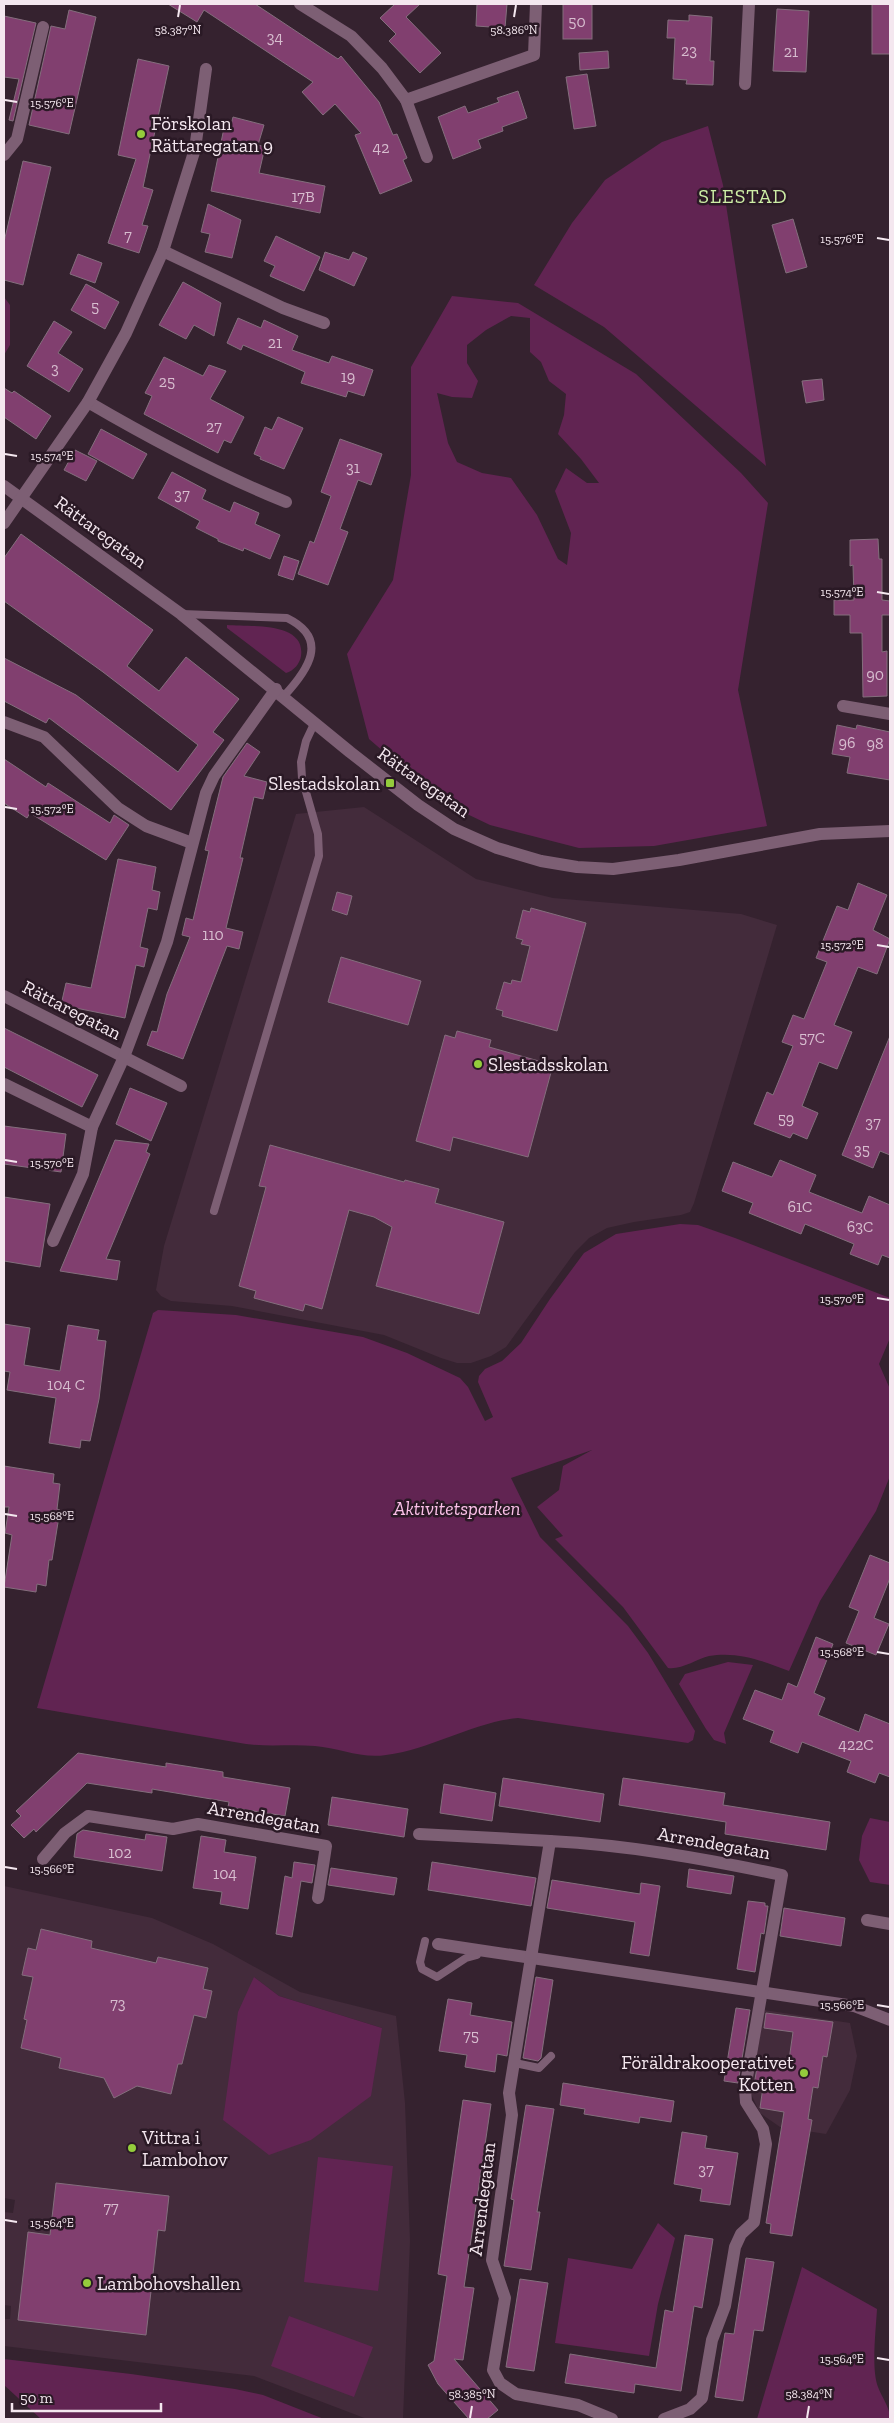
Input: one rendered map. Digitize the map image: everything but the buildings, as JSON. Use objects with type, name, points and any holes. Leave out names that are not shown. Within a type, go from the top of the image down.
[{"type":"street","points":[[300,4],[351,36],[382,68],[406,100],[427,157]]},
{"type":"street","points":[[406,100],[534,55],[536,4]]},
{"type":"street","points":[[745,84],[749,4]]},
{"type":"street","points":[[4,155],[17,139],[43,26]]},
{"type":"street","points":[[4,523],[88,402],[126,333],[164,251],[195,149],[206,69]]},
{"type":"street","points":[[164,251],[283,308],[324,323]]},
{"type":"street","points":[[88,402],[162,445],[231,480],[286,502]]},
{"type":"street","name":"Rättaregatan","points":[[4,486],[21,496],[181,614],[280,693],[314,724],[418,805],[454,829],[497,848],[541,860],[577,867],[613,869],[679,860],[820,834],[890,831]]},
{"type":"street","name":"Rättaregatan","points":[[124,1057],[167,942],[206,793],[214,776],[280,693]]},
{"type":"street","points":[[843,706],[890,714]]},
{"type":"street","points":[[4,722],[44,737],[118,808],[146,826],[192,843]]},
{"type":"street","name":"Rättaregatan","points":[[4,996],[181,1086]]},
{"type":"street","points":[[53,1241],[83,1174],[92,1127],[124,1057]]},
{"type":"street","points":[[4,1084],[92,1127]]},
{"type":"street","name":"Arrendegatan","points":[[43,1858],[65,1833],[88,1816],[173,1829],[198,1824],[326,1846],[318,1898]]},
{"type":"street","name":"Arrendegatan","points":[[419,1834],[604,1844],[704,1859],[782,1874],[745,2089],[746,2102],[763,2129],[766,2144],[754,2222],[741,2234],[735,2247],[725,2306],[712,2340],[702,2398],[690,2409],[664,2419]]},
{"type":"street","name":"Arrendegatan","points":[[550,1841],[533,1958],[509,2093],[512,2115],[492,2260],[505,2298],[493,2370],[500,2383],[516,2394],[578,2405],[612,2419]]},
{"type":"street","points":[[867,1920],[890,1924]]},
{"type":"street","points":[[438,1944],[854,2006],[890,2020]]},
{"type":"lane","points":[[181,614],[287,618],[301,625],[310,638],[311,657],[306,671],[280,693]]},
{"type":"lane","points":[[214,1211],[319,856],[318,834],[302,778],[301,762],[306,741],[314,724]]},
{"type":"lane","points":[[425,1942],[420,1962],[422,1969],[436,1977],[466,1958],[477,1955],[478,1950]]},
{"type":"lane","points":[[515,2064],[539,2068],[551,2056]]},
{"type":"shaded area","name":"Slestadsskolan","points":[[364,807],[476,879],[553,898],[741,914],[777,925],[690,1212],[607,1228],[589,1238],[575,1252],[506,1347],[491,1356],[471,1363],[457,1363],[441,1358],[384,1335],[232,1306],[171,1301],[161,1296],[156,1290],[164,1246],[296,814]]},
{"type":"shaded area","name":"Vittra i Lambohov","points":[[4,1886],[152,1918],[213,1944],[300,1992],[396,2016],[405,2103],[410,2241],[403,2419],[367,2419],[254,2376],[4,2346],[4,2319],[10,2319],[11,2306],[4,2305],[4,2212],[13,2213],[15,2200],[4,2198]],"holes":[[[254,1977],[279,1996],[382,2028],[311,2140]]]},
{"type":"shaded area","name":"Föräldrakooperativet Kotten","points":[[764,2010],[850,2023],[857,2056],[850,2090],[826,2134],[780,2127],[760,2113],[751,2094]]},
{"type":"green space","points":[[708,126],[723,185],[766,466],[604,327],[534,285],[572,223],[605,180],[662,142]]},
{"type":"green space","points":[[452,296],[518,303],[636,374],[741,473],[768,503],[738,690],[767,826],[654,846],[579,848],[490,825],[442,802],[369,739],[347,654],[393,580],[411,475],[411,367]],"holes":[[[511,316],[530,318],[530,352],[541,362],[549,381],[566,394],[564,415],[558,434],[581,459],[599,483],[587,483],[566,468],[555,491],[571,533],[567,565],[558,559],[537,515],[511,478],[482,473],[457,462],[448,443],[437,393],[452,397],[472,398],[478,381],[467,363],[467,345],[486,330]]]},
{"type":"green space","points":[[4,297],[10,305],[10,345],[4,355]]},
{"type":"green space","points":[[227,625],[261,626],[286,631],[295,637],[300,645],[301,656],[299,661],[294,669],[286,673],[227,628]]},
{"type":"green space","name":"Aktivitetsparken","points":[[680,1224],[698,1225],[735,1238],[890,1298],[890,1338],[879,1364],[890,1389],[890,1476],[876,1511],[820,1601],[789,1671],[760,1661],[730,1655],[709,1656],[684,1666],[668,1668],[623,1607],[555,1539],[563,1536],[537,1507],[559,1490],[563,1466],[592,1450],[511,1478],[540,1537],[628,1626],[648,1653],[695,1731],[693,1740],[688,1743],[518,1718],[501,1720],[403,1752],[368,1756],[315,1746],[246,1744],[37,1708],[153,1313],[158,1310],[236,1315],[363,1337],[407,1353],[460,1378],[468,1387],[485,1421],[493,1417],[478,1382],[479,1376],[485,1369],[502,1361],[521,1343],[584,1253],[616,1234]]},
{"type":"green space","points":[[728,1662],[753,1665],[724,1733],[726,1744],[714,1740],[679,1684],[685,1674]]},
{"type":"green space","points":[[870,1818],[890,1822],[890,1885],[870,1882],[859,1860],[862,1836]]},
{"type":"green space","points":[[254,1977],[279,1996],[382,2028],[371,2096],[311,2140],[269,2155],[223,2120],[238,2012]]},
{"type":"green space","points":[[318,2157],[393,2166],[378,2291],[304,2282]]},
{"type":"green space","points":[[658,2223],[675,2238],[658,2304],[649,2356],[555,2343],[568,2258],[632,2269]]},
{"type":"green space","points":[[802,2267],[877,2309],[874,2349],[876,2379],[890,2419],[757,2419]]},
{"type":"green space","points":[[289,2316],[373,2347],[354,2397],[271,2366]]},
{"type":"green space","points":[[4,2359],[235,2389],[263,2395],[324,2419],[41,2419],[4,2385]]},
{"type":"place","name":"Förskolan Rättaregatan 9","points":[[141,134]]},
{"type":"place","name":"Slestadskolan","points":[[390,783]]},
{"type":"place","name":"Slestadsskolan","points":[[478,1064]]},
{"type":"place","name":"Föräldrakooperativet Kotten","points":[[804,2073]]},
{"type":"place","name":"Vittra i Lambohov","points":[[132,2148]]},
{"type":"place","name":"Lambohovshallen","points":[[87,2283]]},
{"type":"district","name":"SLESTAD","points":[[743,196]]}]
